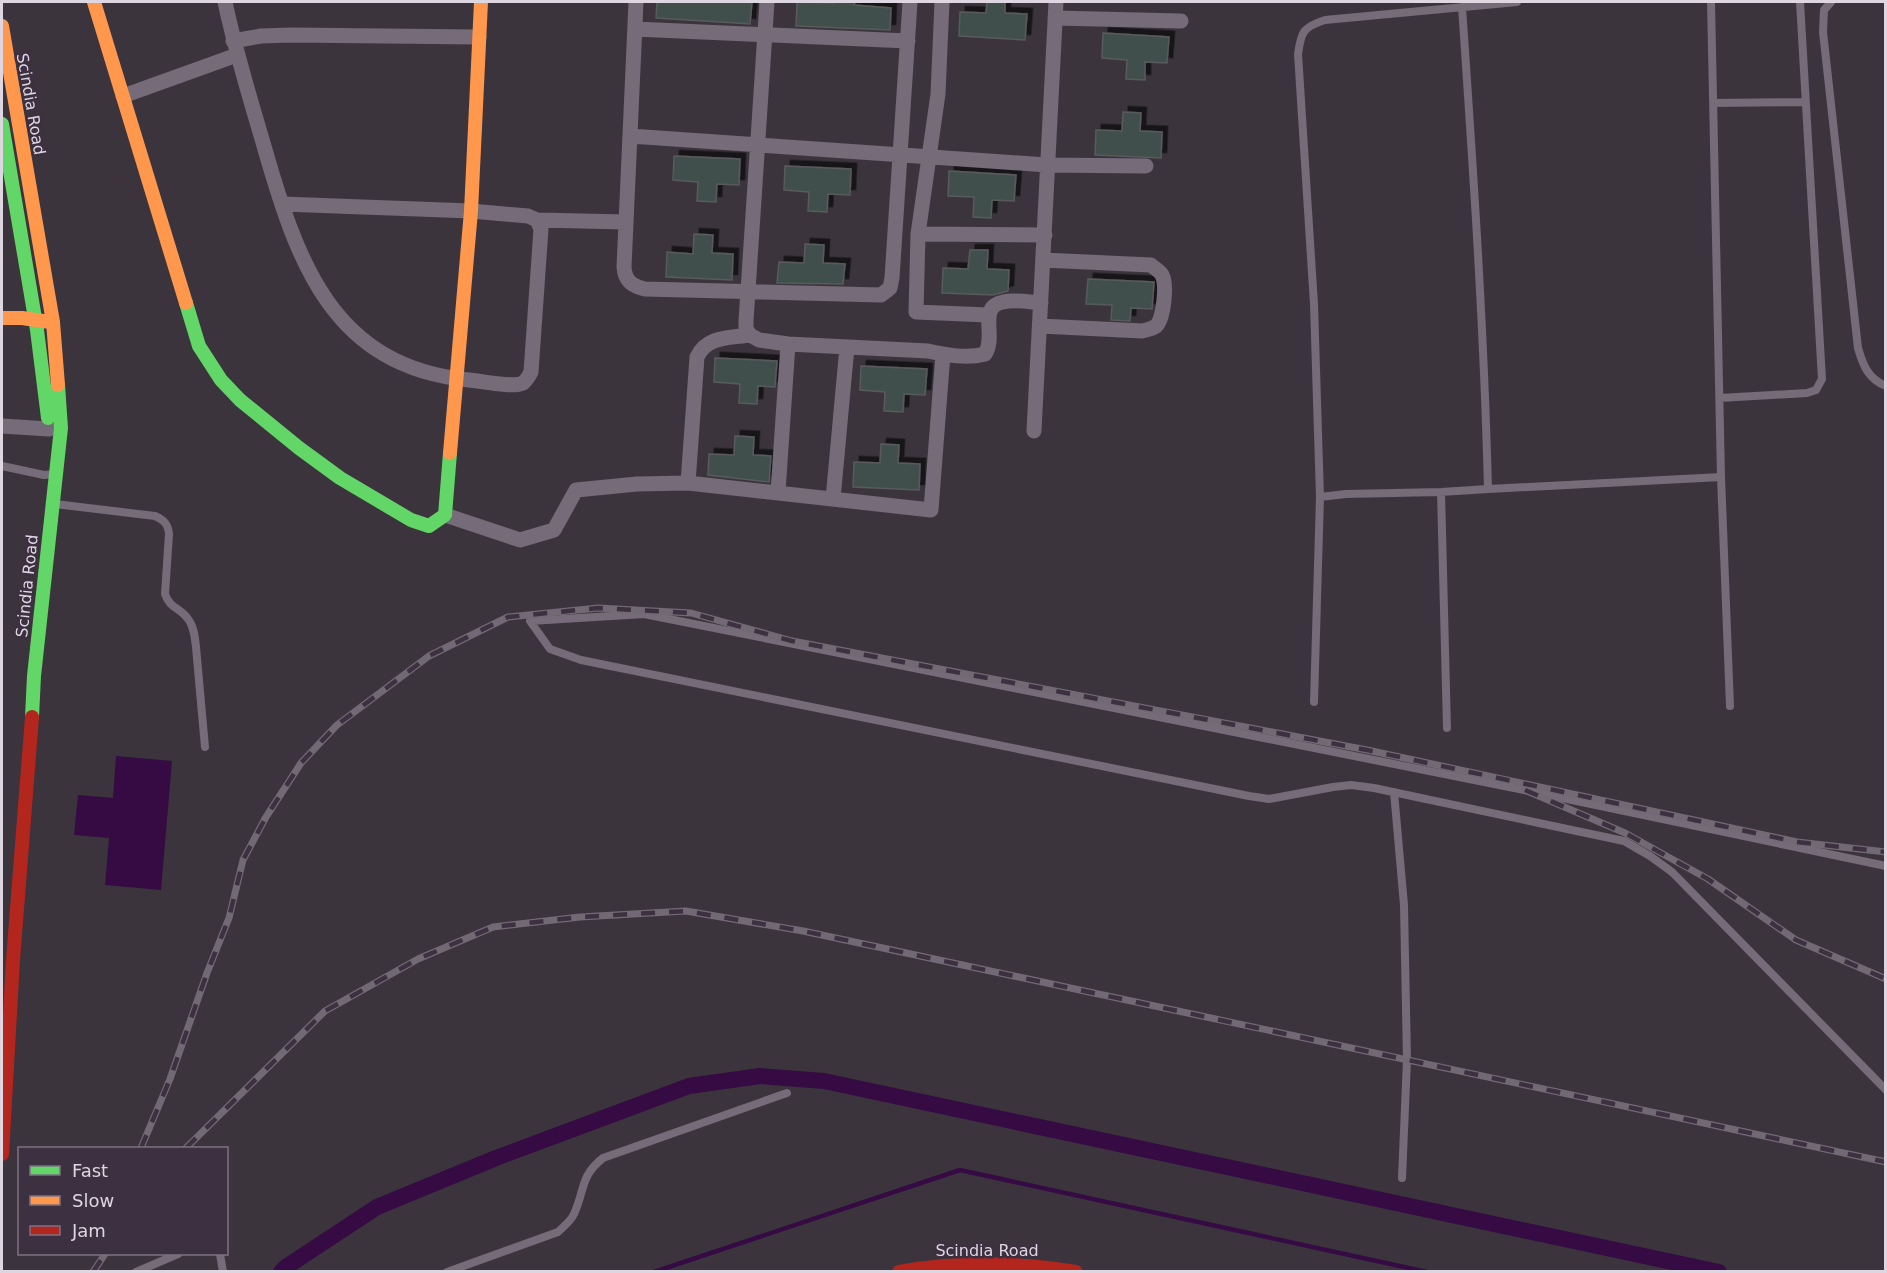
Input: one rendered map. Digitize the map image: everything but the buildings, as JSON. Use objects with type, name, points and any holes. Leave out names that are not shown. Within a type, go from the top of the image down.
[{"type":"main road","points":[[94,2],[199,346],[221,380],[240,400],[299,448],[362,491],[411,520],[429,526],[445,515],[471,211],[481,2]]},
{"type":"main road","name":"Scindia Road","points":[[2,26],[53,322],[61,428],[50,474],[30,662],[2,958],[2,987]]},
{"type":"main road","name":"Scindia Road","points":[[2,124],[27,279],[36,320],[49,429],[53,504],[30,662],[2,1154]]},
{"type":"main road","points":[[24,250],[41,252]]},
{"type":"main road","points":[[2,317],[53,322]]},
{"type":"main road","name":"Scindia Road","points":[[899,1272],[916,1268],[981,1263],[1046,1266],[1076,1272]]},
{"type":"street","points":[[225,2],[235,48],[282,204],[306,268],[330,307],[356,334],[399,363],[457,379],[522,384],[531,372],[541,229],[537,220]]},
{"type":"street","points":[[636,2],[626,222],[625,276],[629,282],[645,289],[881,295],[890,288],[910,2]]},
{"type":"street","points":[[767,2],[746,321],[746,329],[750,335],[759,340],[788,344],[928,351],[978,356],[986,354],[990,347],[988,315],[993,306],[1004,301],[1041,303]]},
{"type":"street","points":[[942,2],[938,94],[918,234],[916,312],[988,315]]},
{"type":"street","points":[[1034,431],[1056,2]]},
{"type":"street","points":[[1056,18],[1182,21]]},
{"type":"street","points":[[635,29],[908,41]]},
{"type":"street","points":[[123,96],[261,36],[479,37]]},
{"type":"street","points":[[630,136],[1047,165],[1146,166]]},
{"type":"street","points":[[282,204],[471,211],[528,216],[537,220],[626,222]]},
{"type":"street","points":[[918,234],[1045,235]]},
{"type":"street","points":[[1040,326],[1142,331],[1155,327],[1160,321],[1164,302],[1162,274],[1151,265],[1043,260]]},
{"type":"street","points":[[687,483],[697,357],[700,349],[709,341],[750,335]]},
{"type":"street","points":[[778,492],[788,344]]},
{"type":"street","points":[[833,499],[847,348]]},
{"type":"street","points":[[445,515],[520,540],[554,530],[576,490],[636,484],[687,483],[931,510],[943,354]]},
{"type":"street","points":[[2,426],[49,429]]},
{"type":"lane","points":[[1314,702],[1320,497],[1314,304],[1298,54],[1301,35],[1311,25],[1325,20],[1438,5],[1462,7],[1517,2]]},
{"type":"lane","points":[[1711,2],[1721,477],[1730,706]]},
{"type":"lane","points":[[1720,398],[1807,393],[1816,390],[1822,379],[1800,2]]},
{"type":"lane","points":[[1832,2],[1824,10],[1823,32],[1858,348],[1863,366],[1870,377],[1886,386]]},
{"type":"lane","points":[[1462,7],[1487,428],[1488,489]]},
{"type":"lane","points":[[1714,103],[1805,102]]},
{"type":"lane","points":[[2,466],[50,474]]},
{"type":"lane","points":[[1320,497],[1721,477]]},
{"type":"lane","points":[[1441,492],[1447,728]]},
{"type":"lane","points":[[53,504],[155,516],[168,526],[165,594],[168,602],[189,620],[193,631],[205,747]]},
{"type":"lane","points":[[1886,866],[1529,791],[644,614],[530,621],[550,649],[581,660],[1249,796],[1269,799],[1351,785],[1624,841],[1672,872],[1886,1090]]},
{"type":"lane","points":[[1394,792],[1404,917],[1407,1060],[1402,1178]]},
{"type":"lane","points":[[447,1272],[558,1232],[574,1214],[585,1179],[592,1166],[603,1158],[787,1093]]},
{"type":"lane","points":[[136,1272],[176,1255]]},
{"type":"lane","points":[[220,1255],[223,1272]]},
{"type":"shaded area","points":[[116,756],[172,761],[161,890],[105,885],[109,838],[74,835],[78,795],[113,798]]},
{"type":"waterway","points":[[281,1272],[377,1207],[496,1158],[689,1086],[760,1076],[824,1081],[1719,1272]]},
{"type":"waterway","points":[[654,1272],[960,1170],[1427,1272]]},
{"type":"railway","points":[[141,1147],[170,1079],[229,918],[243,860],[266,817],[301,763],[337,725],[429,656],[508,617],[598,608],[691,613],[792,641],[1367,750],[1797,842],[1886,852]]},
{"type":"railway","points":[[1525,790],[1625,833],[1708,879],[1796,940],[1886,979]]},
{"type":"railway","points":[[187,1147],[325,1011],[418,959],[493,927],[580,917],[686,911],[803,931],[1886,1162]]},
{"type":"railway","points":[[93,1272],[104,1255]]},
{"type":"traffic: fast","points":[[2,124],[37,330],[48,418]]},
{"type":"traffic: fast","points":[[186,303],[199,346],[221,380],[240,400],[340,478],[411,520],[429,526],[445,515],[450,453]]},
{"type":"traffic: fast","points":[[32,717],[34,676],[61,428],[58,385]]},
{"type":"traffic: slow","points":[[94,2],[186,303]]},
{"type":"traffic: slow","points":[[450,453],[471,211],[481,2]]},
{"type":"traffic: slow","points":[[2,26],[53,322],[58,385]]},
{"type":"traffic: slow","points":[[2,318],[50,322]]},
{"type":"traffic: jam","points":[[2,1154],[13,960],[32,717]]},
{"type":"traffic: jam","points":[[899,1272],[921,1268],[988,1264],[1031,1266],[1076,1272]]}]
